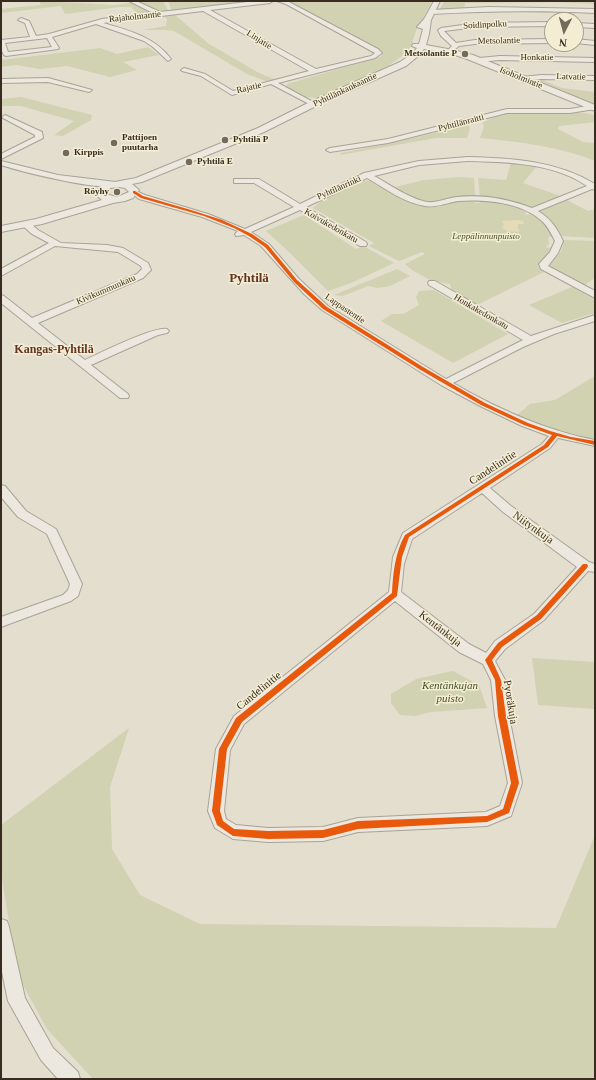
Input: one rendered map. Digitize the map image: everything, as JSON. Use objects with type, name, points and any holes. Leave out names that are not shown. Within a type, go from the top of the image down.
[{"type":"street","points":[[132,1],[160,14]]},
{"type":"street","name":"Rajaholmantie","points":[[1,42],[49,36],[95,22],[270,1]]},
{"type":"street","points":[[272,82],[373,57],[378,54],[378,52],[288,3],[280,1]]},
{"type":"street","points":[[418,47],[427,20],[437,1]]},
{"type":"street","name":"Linjatie","points":[[204,9],[314,71]]},
{"type":"street","points":[[431,12],[528,9],[595,12]]},
{"type":"street","points":[[21,20],[27,22],[34,38]]},
{"type":"street","points":[[95,22],[139,36],[164,52],[168,59]]},
{"type":"street","name":"Soidinpolku","points":[[450,49],[453,42],[441,32],[441,30],[484,24],[544,24]]},
{"type":"street","points":[[584,25],[595,26]]},
{"type":"street","points":[[1,42],[6,54],[56,48],[49,36]]},
{"type":"street","name":"Metsolantie","points":[[450,49],[465,43],[486,41],[544,41]]},
{"type":"street","points":[[584,42],[595,43]]},
{"type":"street","name":"Isoholmintie","points":[[418,47],[450,49],[594,108]]},
{"type":"street","name":"Pyhtilänkankaantie","points":[[100,193],[104,187],[136,181],[272,125],[309,106],[409,61],[418,47]]},
{"type":"street","name":"Honkatie","points":[[479,60],[500,58],[595,60]]},
{"type":"street","name":"Rajatie","points":[[184,70],[203,75],[232,92],[272,82],[309,106]]},
{"type":"street","name":"Latvatie","points":[[524,79],[542,77],[595,78]]},
{"type":"street","points":[[1,81],[48,80],[88,90]]},
{"type":"street","name":"Pyhtilänraitti","points":[[330,150],[388,141],[507,111],[574,111],[594,108]]},
{"type":"street","points":[[1,157],[39,138],[39,134],[6,117]]},
{"type":"street","name":"Pyhtilänrinki","points":[[241,233],[367,175],[410,164],[445,160],[501,160],[531,164],[560,171],[583,179],[594,187]]},
{"type":"street","points":[[1,163],[88,186],[100,193],[103,197],[114,200]]},
{"type":"street","name":"Pyhtilänkankaantie","points":[[114,200],[128,197],[142,183],[164,169]]},
{"type":"street","points":[[367,175],[424,204],[457,199],[482,199],[510,203],[532,211],[552,226],[559,241],[554,253],[543,264],[544,267],[595,295]]},
{"type":"street","points":[[50,176],[89,183],[130,186],[134,192]]},
{"type":"street","name":"Koivukedonkatu","points":[[237,181],[256,181],[363,244]]},
{"type":"street","points":[[532,211],[594,187]]},
{"type":"street","name":"Lappastentie","points":[[134,192],[142,197],[222,221],[241,233],[279,262],[310,296],[326,308],[445,383],[488,408],[556,434],[595,443]]},
{"type":"street","points":[[64,214],[90,202],[100,193]]},
{"type":"street","points":[[1,229],[38,222],[114,200]]},
{"type":"street","name":"Lappastentie","points":[[114,200],[137,201],[241,233]]},
{"type":"street","points":[[1,273],[52,241],[38,222]]},
{"type":"street","name":"Kivikummunkatu","points":[[26,224],[35,232],[52,241],[120,250],[145,265],[147,270],[140,276],[31,322]]},
{"type":"street","name":"Honkakedonkatu","points":[[432,283],[530,340]]},
{"type":"street","points":[[1,298],[124,396]]},
{"type":"street","points":[[445,383],[483,362],[530,340],[595,318]]},
{"type":"street","points":[[84,364],[155,333],[164,331]]},
{"type":"street","name":"Candelinitie","points":[[506,811],[487,819],[358,825],[322,834],[268,835],[233,832],[220,823],[216,811],[223,749],[239,720],[395,594],[396,567],[401,547],[407,536],[546,446],[556,434]]},
{"type":"street","name":"Niitynkuja","points":[[482,487],[507,509],[590,567]]},
{"type":"street","points":[[1,489],[22,514],[46,527],[52,532],[76,584],[72,595],[67,598],[1,622]]},
{"type":"street","points":[[488,660],[500,645],[539,617],[590,567]]},
{"type":"street","name":"Kentänkuja","points":[[395,594],[464,648],[488,660]]},
{"type":"street","name":"Pyoräkuja","points":[[488,660],[498,680],[502,716],[515,783],[506,811]]},
{"type":"street","points":[[1,927],[17,1001],[47,1054],[71,1079]]},
{"type":"green space","points":[[39,1],[115,5],[143,1],[163,1],[169,12],[139,16],[131,7],[120,7],[65,14],[61,6],[1,13],[1,9],[41,5]]},
{"type":"green space","points":[[168,1],[262,1],[176,12],[171,9]]},
{"type":"green space","points":[[287,1],[432,1],[416,31],[411,46],[406,53],[385,68],[319,98],[305,97],[286,87],[287,84],[380,57],[383,54],[382,51]]},
{"type":"green space","points":[[444,1],[595,1],[595,4],[557,2],[465,3],[464,10],[439,11]]},
{"type":"green space","points":[[175,15],[209,44],[259,73],[276,80],[268,82],[247,74],[174,31],[142,30],[166,26],[167,19],[165,16]]},
{"type":"green space","points":[[148,47],[159,55],[123,62],[137,70],[110,77],[67,66],[40,69],[16,65],[1,67],[1,60],[100,48],[117,54]]},
{"type":"green space","points":[[536,79],[562,88],[595,92],[595,105]]},
{"type":"green space","points":[[21,97],[92,115],[91,120],[63,136],[54,135],[74,121],[21,106],[1,106],[1,99]]},
{"type":"green space","points":[[567,112],[595,116],[595,122],[559,126],[558,129],[583,142],[595,143],[595,161],[553,148],[480,138],[484,127],[482,123],[496,116],[509,113]]},
{"type":"green space","points":[[468,125],[470,128],[467,138],[436,138],[340,155],[341,153]]},
{"type":"green space","points":[[511,163],[536,167],[523,183],[563,197],[534,209],[480,197],[478,178],[506,180]]},
{"type":"green space","points":[[459,177],[474,178],[475,197],[425,202],[395,187],[424,180]]},
{"type":"green space","name":"Leppälinnunpuisto","points":[[365,181],[371,181],[399,197],[419,205],[438,207],[454,201],[474,200],[475,203],[480,203],[481,201],[510,205],[526,212],[525,214],[532,214],[540,218],[546,223],[553,237],[548,237],[549,243],[546,248],[554,247],[540,263],[540,269],[544,272],[477,305],[452,291],[450,284],[430,280],[412,270],[405,264],[425,254],[422,252],[399,261],[369,246],[374,243],[313,208],[322,200]]},
{"type":"green space","points":[[567,200],[588,211],[595,209],[595,238],[562,236],[552,221],[538,212]]},
{"type":"green space","points":[[304,215],[356,249],[363,246],[394,263],[351,283],[328,291],[266,231]]},
{"type":"green space","points":[[562,240],[595,241],[595,278],[584,285],[549,266],[562,249]]},
{"type":"green space","points":[[397,269],[410,276],[390,286],[378,288],[368,286],[343,296],[334,295]]},
{"type":"green space","points":[[572,287],[595,300],[595,313],[562,323],[529,305]]},
{"type":"green space","points":[[434,290],[508,334],[453,363],[381,321],[392,314],[403,314],[419,305],[416,297],[419,291]]},
{"type":"green space","points":[[595,376],[595,440],[556,429],[517,415],[530,404],[555,400]]},
{"type":"green space","points":[[532,658],[595,662],[595,709],[538,705]]},
{"type":"green space","name":"Kentänkujan puisto","points":[[453,671],[479,685],[487,708],[431,712],[415,716],[400,715],[391,703],[391,694],[416,679]]},
{"type":"green space","points":[[129,728],[110,787],[112,849],[140,895],[200,924],[556,928],[595,835],[595,1079],[93,1079],[47,1029],[18,976],[1,873],[1,825]]},
{"type":"sand","points":[[502,221],[523,221],[524,224],[518,224],[518,229],[520,230],[518,232],[507,231],[502,228],[504,225]]},
{"type":"cycle path","points":[[134,192],[142,197],[205,215],[236,227],[250,235],[266,246],[296,281],[325,308],[421,368],[483,404],[526,424],[548,432],[595,443]]},
{"type":"cycle path","points":[[556,434],[546,446],[407,536],[399,557],[395,594],[239,720],[223,749],[216,811],[220,823],[233,832],[268,835],[323,834],[358,825],[487,819],[506,811],[515,783],[502,716],[498,680],[488,660],[500,645],[539,617],[585,566]]},
{"type":"place","name":"Metsolantie P","points":[[465,54]]},
{"type":"place","name":"Pyhtilä P","points":[[225,140]]},
{"type":"place","name":"Pattijoen puutarha","points":[[114,143]]},
{"type":"place","name":"Kirppis","points":[[66,153]]},
{"type":"place","name":"Pyhtilä E","points":[[189,162]]},
{"type":"place","name":"Röyhy","points":[[117,192]]},
{"type":"district","name":"Pyhtilä","points":[[249,279]]},
{"type":"district","name":"Kangas-Pyhtilä","points":[[54,350]]}]
